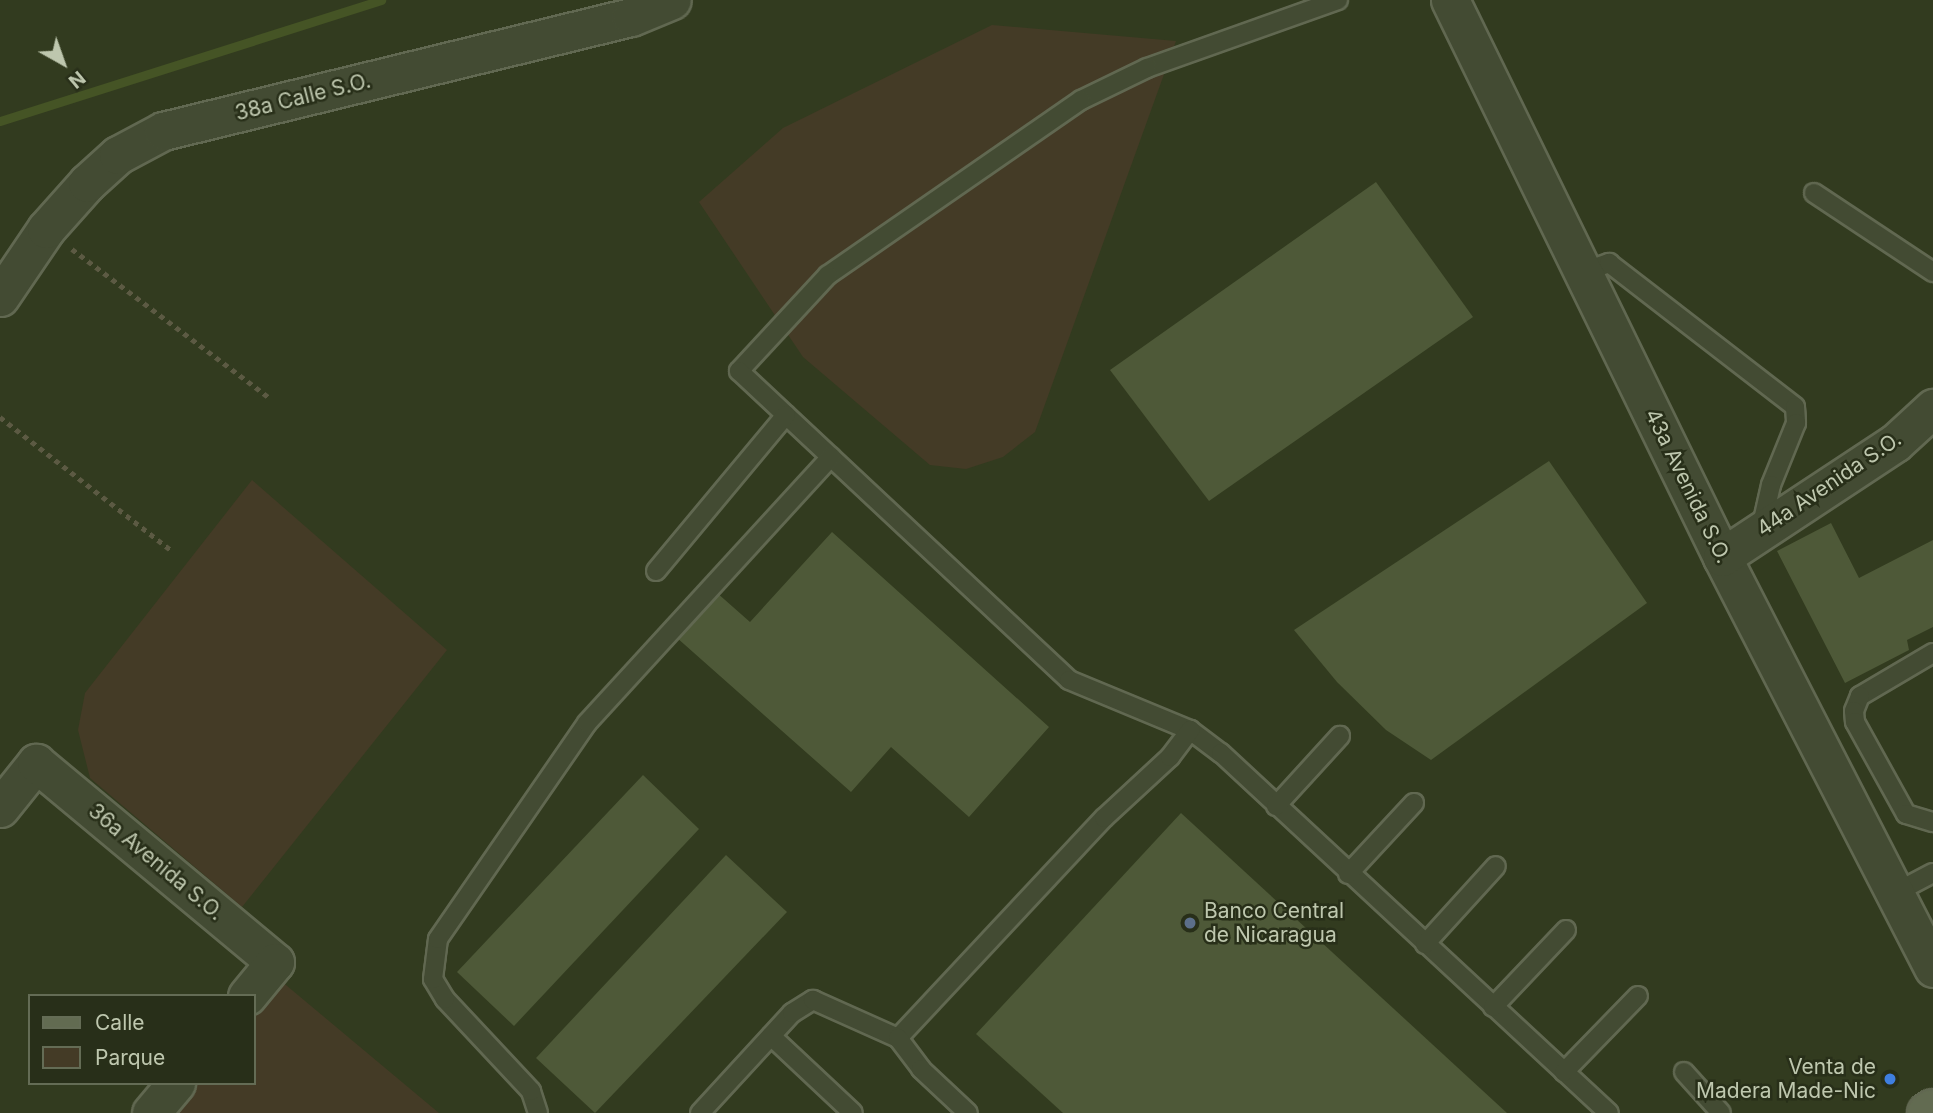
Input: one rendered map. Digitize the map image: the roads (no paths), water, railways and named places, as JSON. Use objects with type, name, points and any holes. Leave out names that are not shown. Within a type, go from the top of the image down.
[{"type":"main road","points":[[1927,1113],[1933,1110]]},
{"type":"street","name":"38a Calle S.O.","points":[[0,297],[46,229],[118,155],[163,131],[631,17],[672,0]]},
{"type":"street","name":"43a Avenida S.O.","points":[[1450,0],[1722,557],[1933,968]]},
{"type":"street","name":"44a Avenida S.O.","points":[[1722,557],[1895,443],[1933,408]]},
{"type":"street","name":"36a Avenida S.O.","points":[[0,808],[36,763],[275,962],[249,994]]},
{"type":"street","points":[[151,1113],[174,1085]]},
{"type":"lane","points":[[1338,0],[1158,63],[1081,100],[828,275],[738,371],[1069,680],[1190,730],[1221,752],[1348,874],[1609,1113]]},
{"type":"lane","points":[[1814,193],[1933,272]]},
{"type":"lane","points":[[1583,272],[1609,264],[1795,407],[1796,423],[1771,485],[1760,532]]},
{"type":"lane","points":[[656,571],[786,415]]},
{"type":"lane","points":[[538,1113],[531,1091],[444,999],[433,979],[438,939],[587,723],[831,457]]},
{"type":"lane","points":[[1933,653],[1860,696],[1854,711],[1855,722],[1906,814],[1933,822]]},
{"type":"lane","points":[[898,1038],[1104,818],[1170,757],[1190,730]]},
{"type":"lane","points":[[1276,806],[1340,736]]},
{"type":"lane","points":[[1348,874],[1414,803]]},
{"type":"lane","points":[[1425,944],[1496,866]]},
{"type":"lane","points":[[1893,894],[1933,873]]},
{"type":"lane","points":[[1493,1007],[1566,930]]},
{"type":"lane","points":[[1564,1072],[1638,996]]},
{"type":"lane","points":[[700,1113],[792,1013],[813,1000],[898,1038],[921,1069],[968,1113]]},
{"type":"lane","points":[[771,1036],[853,1113]]},
{"type":"lane","points":[[1684,1072],[1721,1113]]},
{"type":"waterway","points":[[0,121],[381,0]]},
{"type":"place","name":"Banco Central de Nicaragua","points":[[1190,923]]},
{"type":"place","name":"Venta de Madera Made-Nic","points":[[1890,1079]]}]
